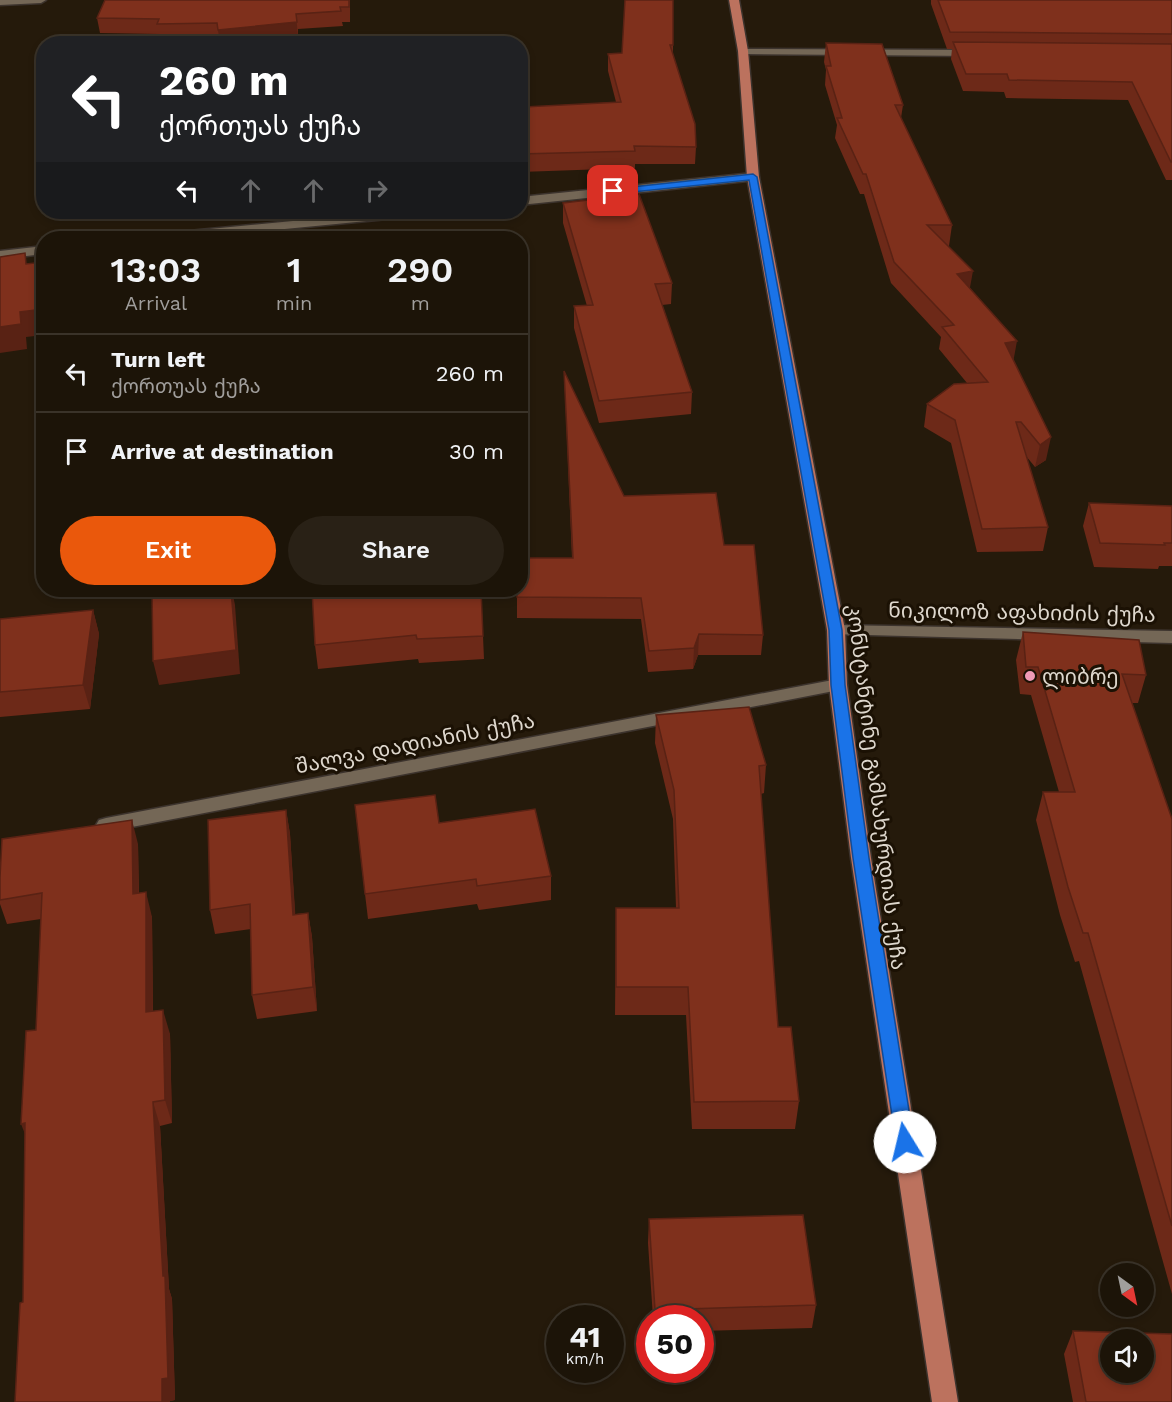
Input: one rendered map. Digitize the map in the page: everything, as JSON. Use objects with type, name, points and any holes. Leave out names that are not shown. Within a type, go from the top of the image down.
[{"type":"main road","name":"კონსტანტინე გამსახურდიას ქუჩა","points":[[734,0],[743,51],[753,177],[836,630],[838,685],[861,858],[945,1402]]},
{"type":"street","points":[[0,2],[41,0]]},
{"type":"street","points":[[743,51],[981,54]]},
{"type":"street","points":[[528,200],[753,177]]},
{"type":"street","points":[[228,231],[348,219]]},
{"type":"street","points":[[0,255],[36,251]]},
{"type":"street","name":"ნიკილოზ აფახიძის ქუჩა","points":[[836,630],[1172,637]]},
{"type":"street","name":"შალვა დადიანის ქუჩა","points":[[93,828],[838,685]]},
{"type":"building","points":[[105,0],[349,0],[349,7],[340,7],[341,11],[296,14],[297,22],[218,30],[217,23],[157,24],[159,19],[97,18]]},
{"type":"building","points":[[625,0],[673,0],[673,45],[670,45],[695,124],[696,147],[634,146],[635,151],[528,154],[528,107],[621,102],[608,54],[622,53]]},
{"type":"building","points":[[938,0],[1171,0],[1172,34],[950,32]]},
{"type":"building","points":[[953,42],[1172,44],[1172,162],[1132,82],[1009,80],[1007,74],[966,74]]},
{"type":"building","points":[[826,43],[882,44],[903,105],[895,105],[952,225],[927,225],[973,271],[957,274],[1017,341],[1005,343],[1051,437],[1040,445],[1021,422],[1016,422],[1048,527],[982,529],[955,420],[927,404],[954,384],[988,382],[942,327],[954,325],[894,262],[866,174],[863,174],[837,118],[842,118],[826,66],[831,66]]},
{"type":"building","points":[[639,194],[672,283],[655,284],[692,392],[599,401],[574,306],[593,305],[563,203]]},
{"type":"building","points":[[25,253],[26,264],[36,263],[36,310],[20,312],[21,324],[0,327],[0,257]]},
{"type":"building","points":[[564,371],[624,496],[716,493],[724,545],[754,545],[763,635],[699,634],[694,648],[649,651],[641,598],[517,597],[528,597],[528,558],[573,558]]},
{"type":"building","points":[[1089,503],[1172,506],[1172,543],[1164,543],[1165,545],[1100,543]]},
{"type":"building","points":[[152,597],[232,597],[236,650],[153,661]]},
{"type":"building","points":[[312,597],[481,597],[483,636],[417,639],[416,635],[315,645]]},
{"type":"building","points":[[93,610],[83,685],[0,692],[0,619]]},
{"type":"building","points":[[1023,632],[1139,640],[1146,675],[1122,674],[1172,819],[1172,1226],[1088,933],[1083,933],[1068,887],[1043,792],[1075,792],[1038,667],[1026,667]]},
{"type":"building","points":[[749,707],[766,765],[759,766],[778,1027],[791,1027],[799,1101],[694,1102],[688,987],[616,987],[616,908],[679,908],[674,790],[656,715]]},
{"type":"building","points":[[435,795],[439,823],[535,809],[551,876],[477,886],[476,879],[365,894],[355,805]]},
{"type":"building","points":[[286,810],[293,915],[308,913],[313,987],[252,995],[250,904],[210,910],[208,820]]},
{"type":"building","points":[[132,820],[133,894],[146,892],[146,1012],[163,1010],[165,1100],[153,1102],[163,1276],[165,1276],[168,1378],[162,1379],[162,1402],[15,1402],[20,1303],[23,1302],[25,1123],[21,1124],[26,1031],[36,1030],[42,893],[0,900],[2,839]]},
{"type":"building","points":[[803,1215],[816,1305],[714,1308],[714,1305],[655,1305],[649,1219]]},
{"type":"building","points":[[1073,1331],[1100,1332],[1100,1383],[1154,1383],[1154,1333],[1172,1334],[1172,1402],[1086,1402]]},
{"type":"place","name":"ლიბრე","points":[[1030,676]]},
{"type":"route","points":[[613,191],[753,177],[836,630],[838,685],[861,858],[905,1142]]}]
